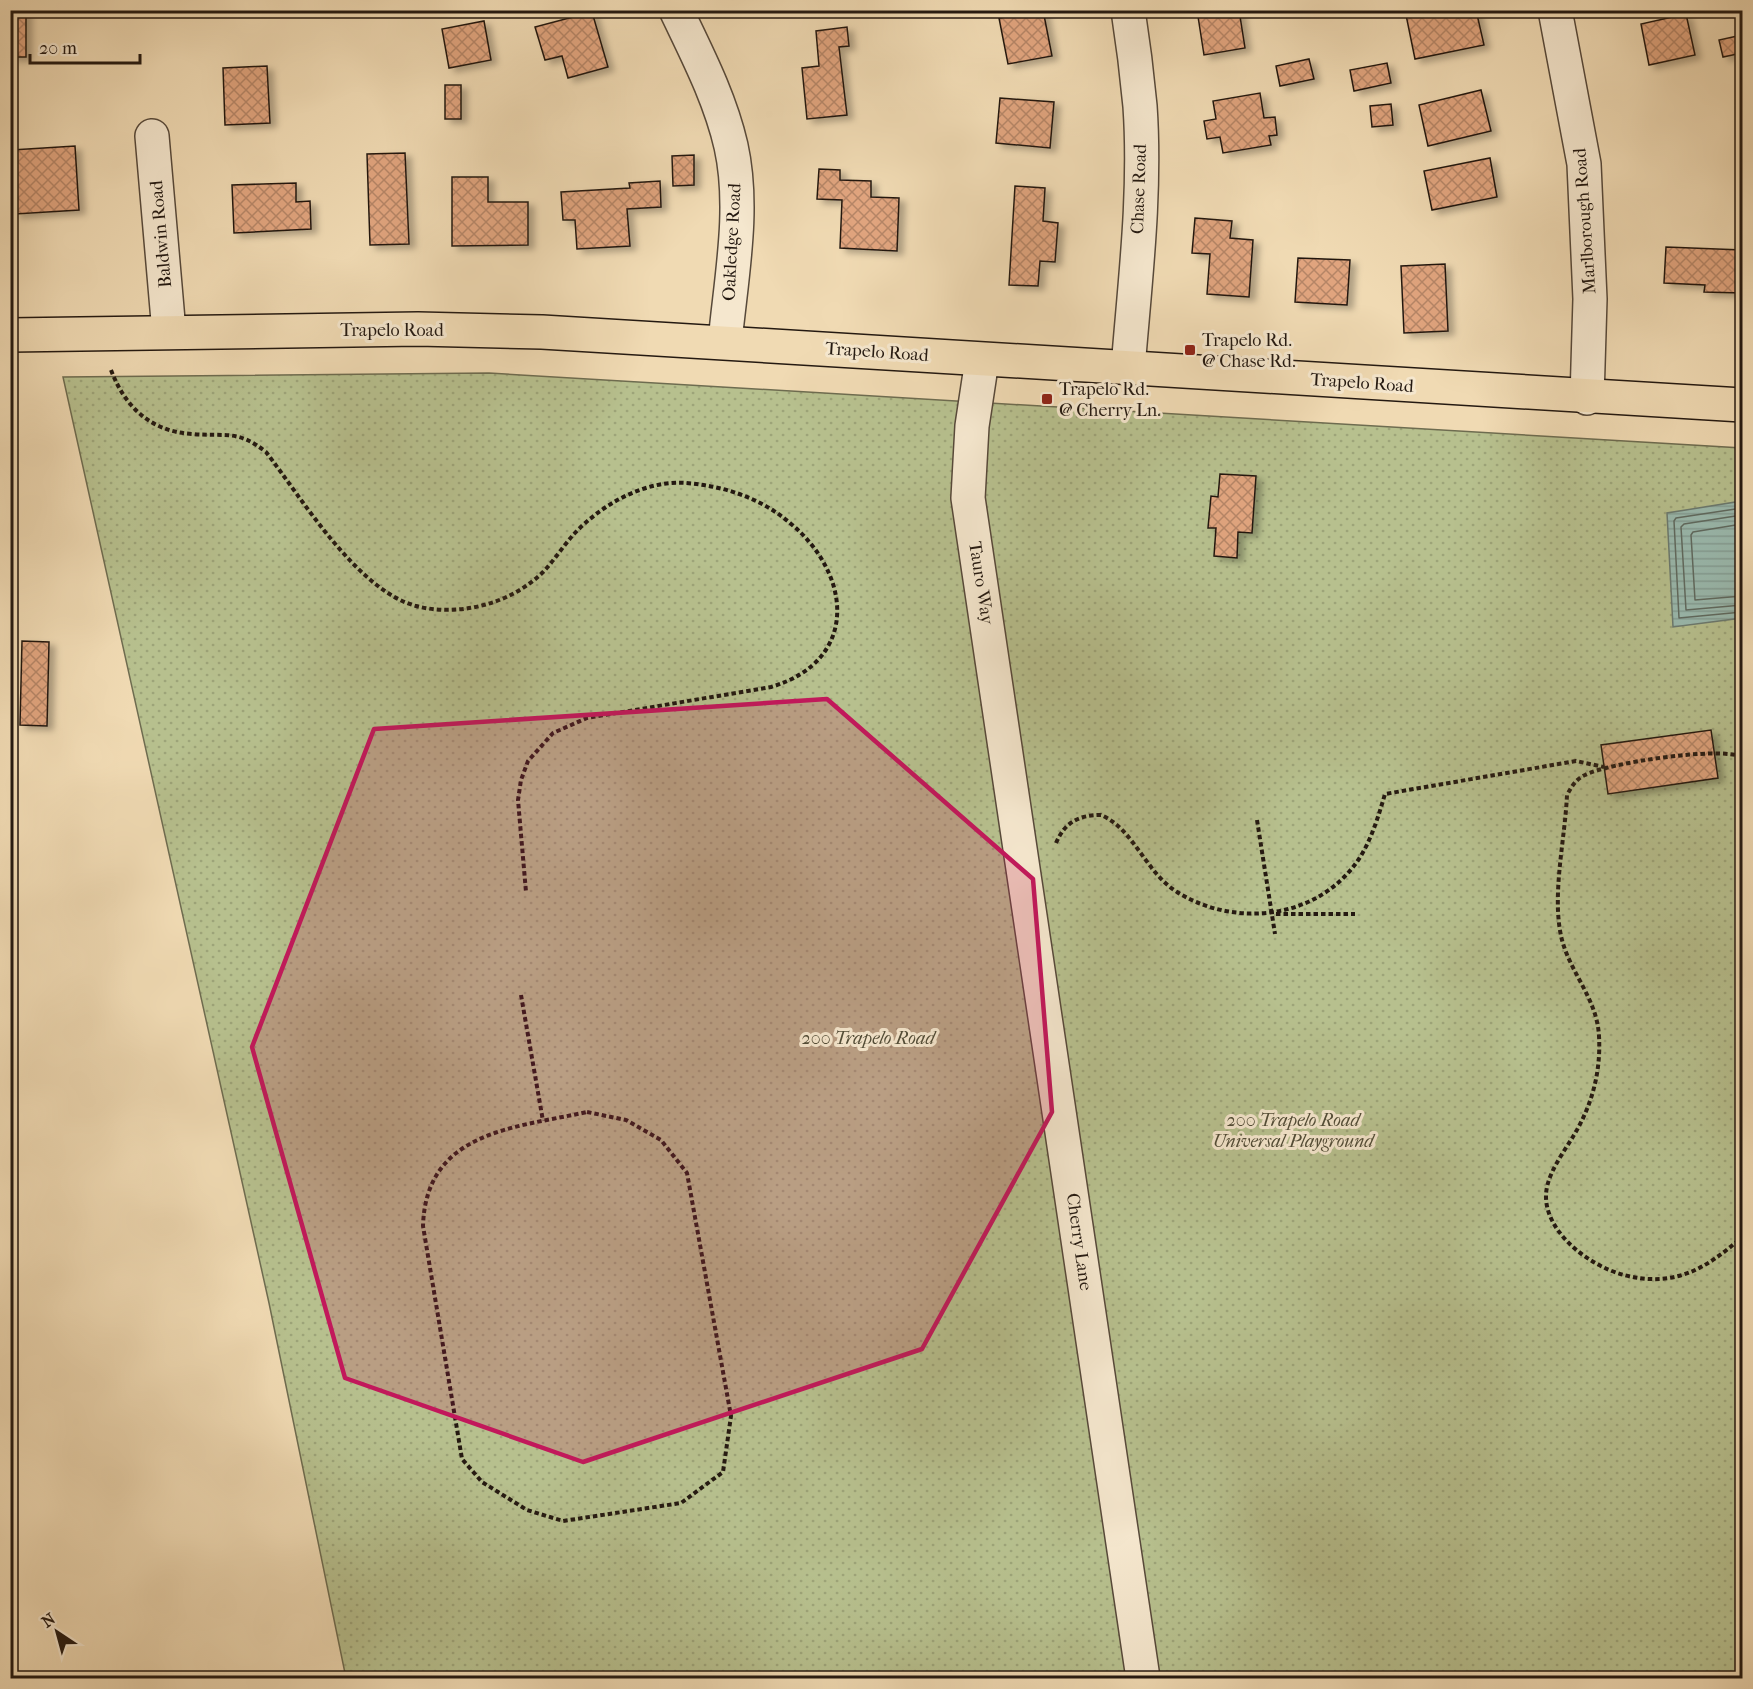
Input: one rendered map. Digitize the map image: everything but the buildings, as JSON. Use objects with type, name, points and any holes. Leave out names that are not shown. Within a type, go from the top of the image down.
[{"type":"main road","name":"Trapelo Road","points":[[10,335],[428,329],[725,342],[1587,398],[1743,405]]},
{"type":"street","name":"Oakledge Road","points":[[676,10],[711,85],[732,147],[736,222],[725,342]]},
{"type":"street","name":"Chase Road","points":[[1128,10],[1140,108],[1141,155],[1140,206],[1128,368]]},
{"type":"street","name":"Marlborough Road","points":[[1555,10],[1584,164],[1590,299],[1587,398]]},
{"type":"street","name":"Baldwin Road","points":[[152,136],[169,332]]},
{"type":"street","name":"Tauro Way","points":[[982,360],[972,426],[968,498],[1015,805]]},
{"type":"street","name":"Cherry Lane","points":[[1015,805],[1143,1678]]},
{"type":"path","points":[[111,370],[121,394],[131,408],[168,431],[194,435],[238,435],[253,442],[266,452],[352,564],[391,596],[414,606],[440,611],[470,609],[499,600],[521,589],[542,573],[591,517],[618,499],[647,488],[684,483],[740,493],[765,505],[790,523],[812,544],[826,565],[836,590],[838,610],[834,633],[824,653],[811,669],[793,680],[771,687],[587,718],[553,733],[539,746],[521,780],[518,800],[526,892]]},
{"type":"path","points":[[1743,757],[1714,752],[1604,767],[1574,782],[1567,795],[1558,903],[1562,941],[1590,996],[1597,1017],[1599,1037],[1596,1083],[1588,1107],[1552,1171],[1546,1199],[1552,1218],[1564,1238],[1581,1254],[1601,1268],[1655,1281],[1683,1276],[1706,1265],[1743,1237]]},
{"type":"path","points":[[1272,914],[1304,904],[1336,884],[1361,855],[1376,825],[1385,794],[1575,761],[1604,767]]},
{"type":"path","points":[[1056,850],[1062,830],[1073,819],[1101,815],[1121,827],[1151,871],[1177,892],[1207,906],[1237,914],[1355,914]]},
{"type":"path","points":[[1257,820],[1275,934]]},
{"type":"path","points":[[521,995],[543,1121]]},
{"type":"path","points":[[587,1112],[626,1120],[661,1140],[687,1173],[731,1416],[723,1472],[681,1503],[563,1521],[527,1510],[482,1482],[462,1459],[423,1226],[424,1203],[433,1178],[456,1150],[486,1134],[543,1121],[587,1112]]},
{"type":"highlighted area","points":[[827,699],[1033,879],[1052,1112],[922,1349],[583,1462],[345,1378],[252,1047],[374,729]]},
{"type":"green space","name":"200 Trapelo Road","points":[[489,373],[1742,448],[1742,1678],[346,1678],[269,1303],[63,377]]},
{"type":"water","points":[[1742,501],[1742,618],[1673,627],[1667,513]]},
{"type":"place","name":"Trapelo Rd. @ Chase Rd.","points":[[1190,350]]},
{"type":"place","name":"Trapelo Rd. @ Cherry Ln.","points":[[1047,399]]},
{"type":"park label","name":"200 Trapelo Road Universal Playground","points":[[1293,1130]]}]
